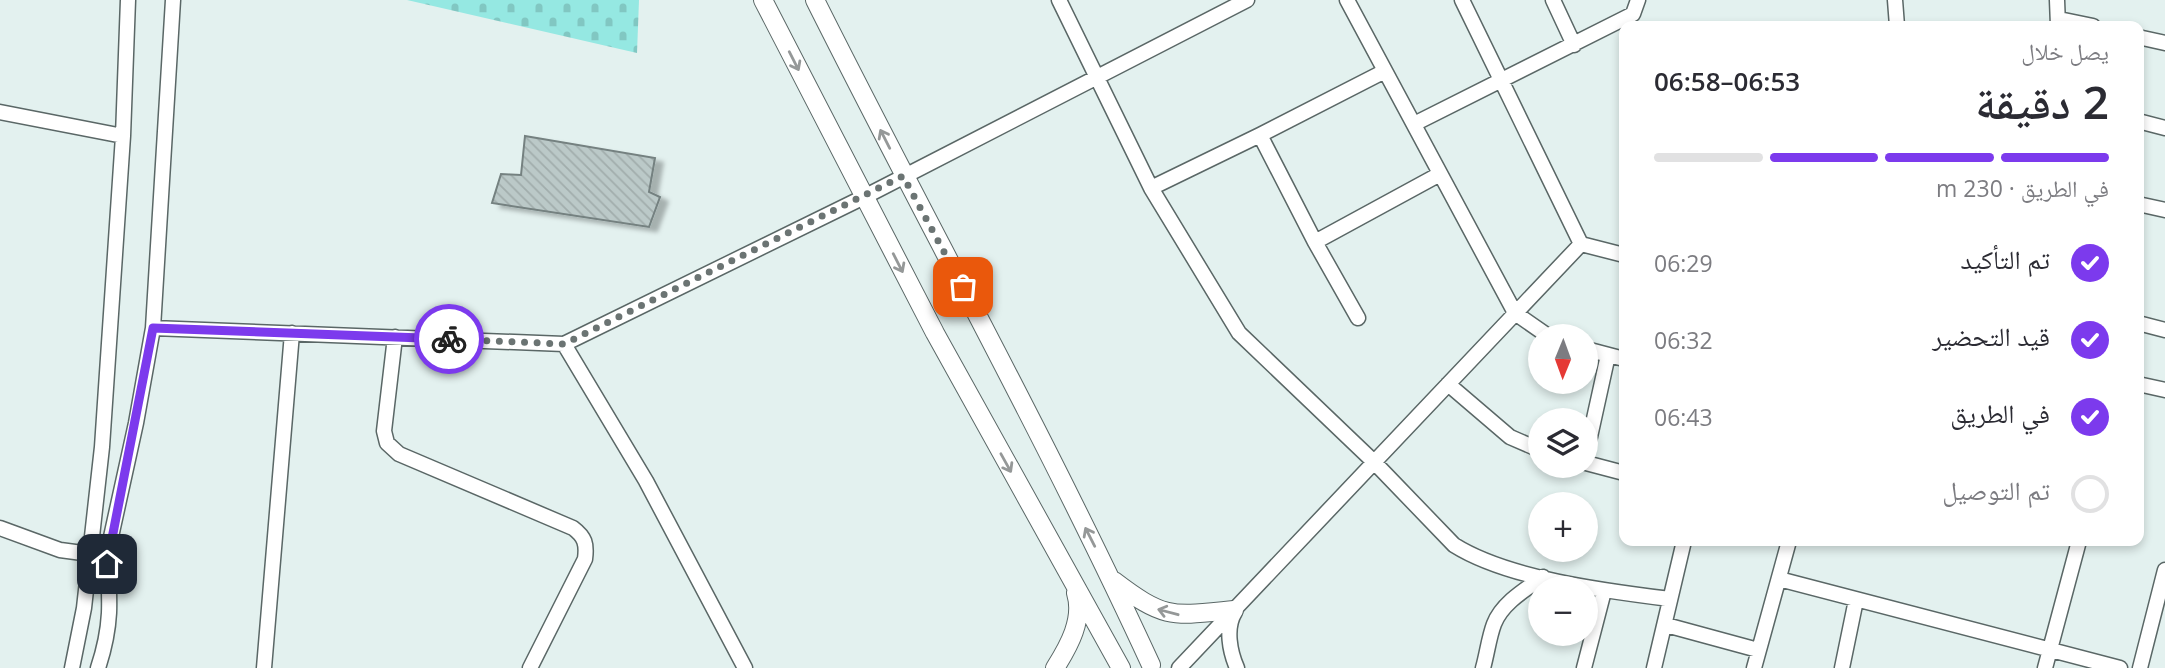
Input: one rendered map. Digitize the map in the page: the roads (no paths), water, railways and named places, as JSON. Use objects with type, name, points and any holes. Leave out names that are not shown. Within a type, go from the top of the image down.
[{"type":"street","points":[[72,668],[82,619],[103,434],[123,136],[128,0]]},
{"type":"street","points":[[98,668],[106,642],[109,614],[109,546],[136,423],[153,328],[173,0]]},
{"type":"street","points":[[763,0],[934,333],[1121,668]]},
{"type":"street","points":[[815,0],[903,176],[975,309],[1111,579],[1152,667]]},
{"type":"street","points":[[1059,0],[1151,188],[1239,333],[1374,462],[1454,545],[1469,555],[1490,563],[1539,576]]},
{"type":"street","points":[[153,328],[564,344],[864,197],[1247,0]]},
{"type":"street","points":[[1347,0],[1515,313],[1531,324]]},
{"type":"street","points":[[1462,0],[1581,244],[1619,254]]},
{"type":"street","points":[[1553,0],[1574,45]]},
{"type":"street","points":[[1620,21],[1633,14],[1638,0]]},
{"type":"street","points":[[1895,0],[1897,21]]},
{"type":"street","points":[[2057,0],[2058,21]]},
{"type":"street","points":[[1414,124],[1619,21]]},
{"type":"street","points":[[2144,38],[2165,43]]},
{"type":"street","points":[[1151,188],[1385,71]]},
{"type":"street","points":[[0,112],[123,136]]},
{"type":"street","points":[[2144,123],[2165,128]]},
{"type":"street","points":[[1260,135],[1358,318]]},
{"type":"street","points":[[1315,242],[1440,174]]},
{"type":"street","points":[[2144,205],[2165,210]]},
{"type":"street","points":[[1179,668],[1581,244]]},
{"type":"street","points":[[2144,325],[2165,330]]},
{"type":"street","points":[[264,668],[292,333]]},
{"type":"street","points":[[395,337],[384,431],[387,443],[399,454],[573,528],[583,535],[585,559],[530,668]]},
{"type":"street","points":[[564,344],[646,481],[745,668]]},
{"type":"street","points":[[1598,352],[1619,358]]},
{"type":"street","points":[[1596,408],[1608,355]]},
{"type":"street","points":[[1448,384],[1510,436],[1528,444]]},
{"type":"street","points":[[2144,385],[2165,390]]},
{"type":"street","points":[[1598,466],[1619,472]]},
{"type":"street","points":[[0,528],[60,550],[90,554]]},
{"type":"street","points":[[1654,668],[1683,546]]},
{"type":"street","points":[[1754,668],[1788,546]]},
{"type":"street","points":[[2045,668],[2078,546]]},
{"type":"street","points":[[2140,668],[2165,570]]},
{"type":"street","points":[[1111,579],[1142,602],[1176,615],[1238,606]]},
{"type":"street","points":[[1779,579],[2120,668]]},
{"type":"street","points":[[1055,668],[1071,639],[1080,605],[1074,587]]},
{"type":"street","points":[[1483,668],[1494,623],[1515,598],[1528,588]]},
{"type":"street","points":[[1598,590],[1670,600]]},
{"type":"street","points":[[1584,668],[1604,591]]},
{"type":"street","points":[[1842,668],[1856,600]]},
{"type":"street","points":[[1237,668],[1230,644],[1232,617],[1238,606]]},
{"type":"street","points":[[1666,625],[1758,650]]}]
